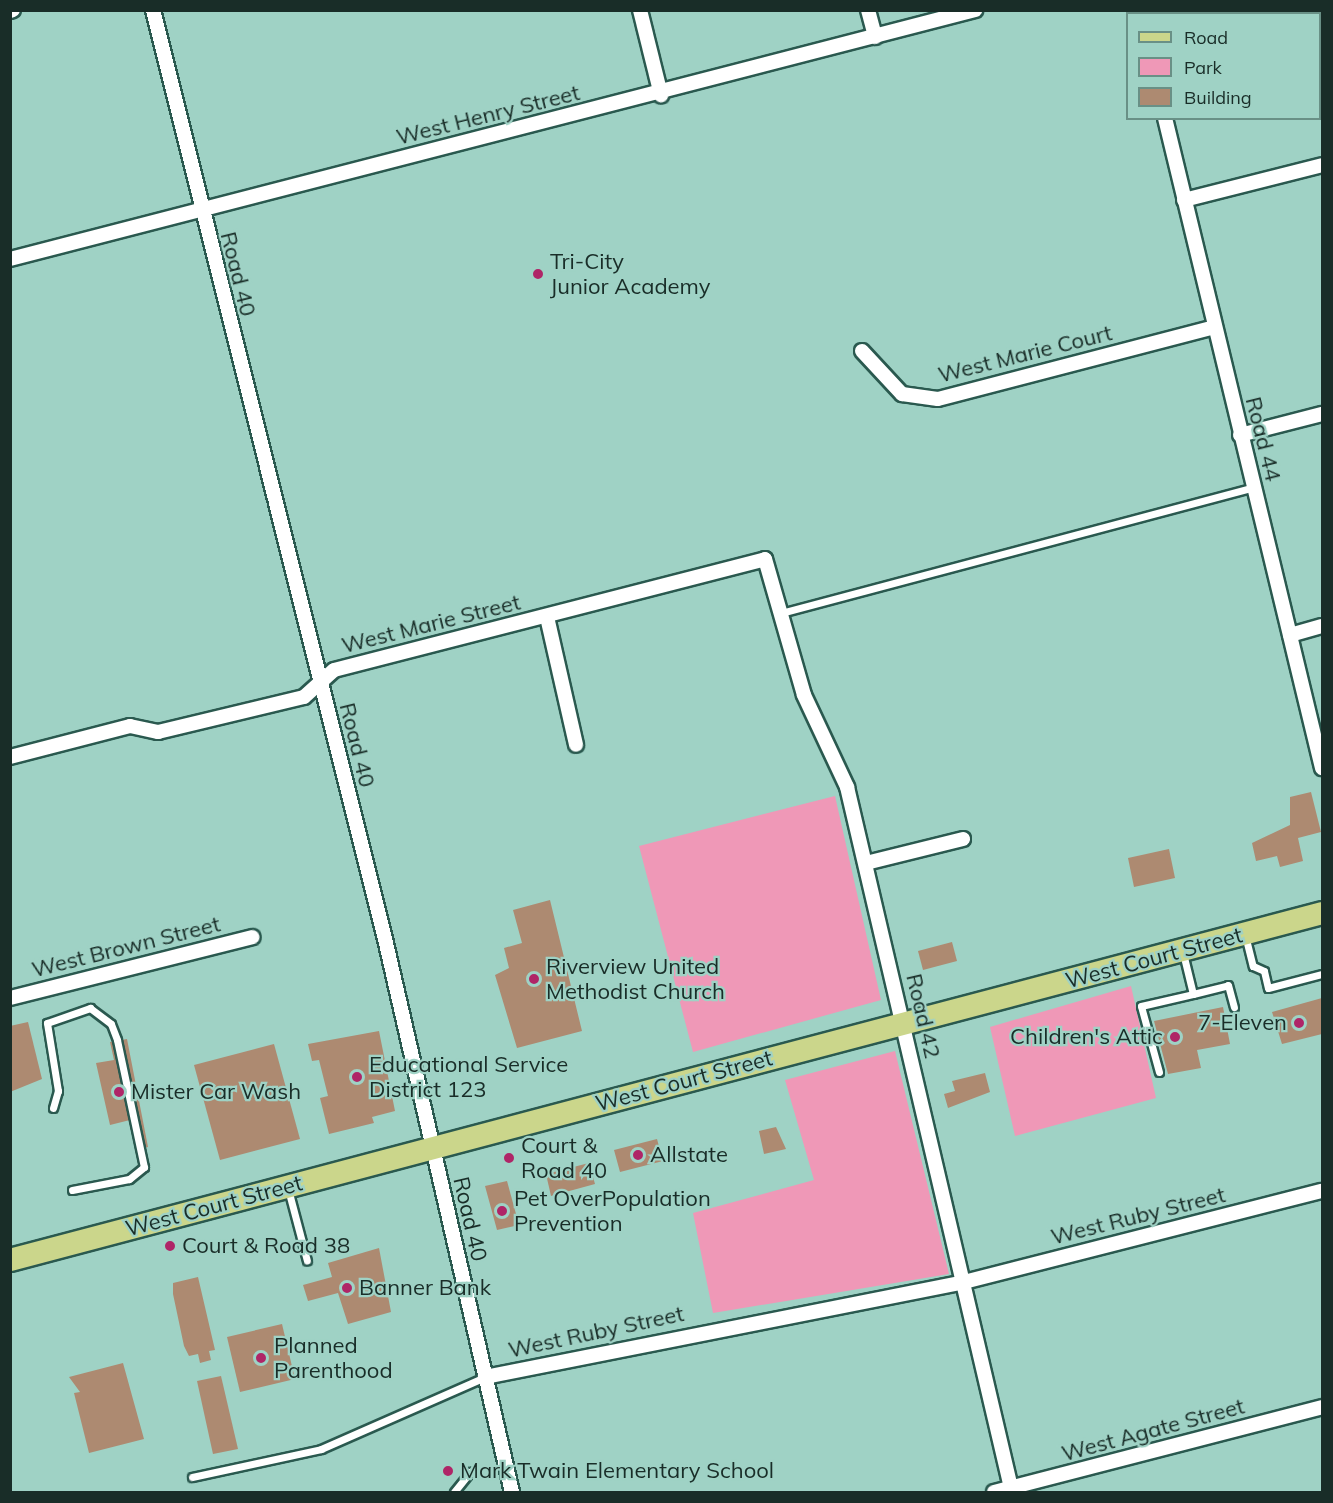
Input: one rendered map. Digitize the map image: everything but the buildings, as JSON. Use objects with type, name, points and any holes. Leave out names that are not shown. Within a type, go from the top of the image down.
[{"type":"main road","name":"West Court Street","points":[[10,1260],[903,1022],[1323,913]]},
{"type":"street","name":"Road 40","points":[[153,10],[200,208],[320,683],[512,1492]]},
{"type":"street","points":[[640,10],[661,94]]},
{"type":"street","points":[[868,10],[875,37]]},
{"type":"street","name":"West Henry Street","points":[[10,259],[200,208],[661,94],[975,10]]},
{"type":"street","name":"Road 44","points":[[1165,120],[1240,435],[1323,768]]},
{"type":"street","points":[[1184,200],[1323,165]]},
{"type":"street","name":"West Marie Court","points":[[862,351],[902,394],[928,399],[1215,327]]},
{"type":"street","points":[[1240,435],[1323,414]]},
{"type":"street","name":"West Marie Street","points":[[10,757],[130,726],[158,732],[282,703],[304,697],[334,670],[765,559]]},
{"type":"street","name":"Road 42","points":[[765,559],[804,695],[847,787],[1011,1490]]},
{"type":"street","points":[[547,617],[576,745]]},
{"type":"street","points":[[1290,635],[1323,626]]},
{"type":"street","points":[[866,863],[963,838]]},
{"type":"street","name":"West Brown Street","points":[[10,999],[252,937]]},
{"type":"street","name":"West Ruby Street","points":[[485,1377],[717,1327],[964,1282],[1323,1191]]},
{"type":"street","name":"West Agate Street","points":[[994,1492],[1011,1490],[1323,1407]]},
{"type":"lane","points":[[781,614],[1253,488]]},
{"type":"lane","points":[[1245,934],[1253,966],[1264,971],[1268,988],[1323,974]]},
{"type":"lane","points":[[1182,950],[1193,994]]},
{"type":"lane","points":[[1159,1072],[1141,1006],[1228,985],[1234,1007]]},
{"type":"lane","points":[[53,1108],[58,1091],[47,1023],[90,1008],[111,1024],[117,1041],[144,1167],[129,1179],[72,1190]]},
{"type":"lane","points":[[288,1186],[306,1261]]},
{"type":"lane","points":[[192,1476],[321,1449],[485,1377]]},
{"type":"lane","points":[[454,1492],[470,1472]]},
{"type":"green space","points":[[835,796],[881,1000],[693,1052],[639,846]]},
{"type":"green space","points":[[1131,986],[1156,1098],[1015,1136],[990,1027]]},
{"type":"green space","points":[[895,1051],[949,1274],[713,1313],[693,1213],[814,1180],[785,1080]]},
{"type":"place","name":"Tri-City Junior Academy","points":[[538,274]]},
{"type":"place","name":"Riverview United Methodist Church","points":[[534,979]]},
{"type":"place","name":"7-Eleven","points":[[1299,1023]]},
{"type":"place","name":"Children's Attic","points":[[1175,1037]]},
{"type":"place","name":"Educational Service District 123","points":[[357,1077]]},
{"type":"place","name":"Mister Car Wash","points":[[119,1092]]},
{"type":"place","name":"Allstate","points":[[638,1155]]},
{"type":"place","name":"Court & Road 40","points":[[509,1158]]},
{"type":"place","name":"Pet OverPopulation Prevention","points":[[502,1211]]},
{"type":"place","name":"Court & Road 38","points":[[170,1246]]},
{"type":"place","name":"Banner Bank","points":[[347,1288]]},
{"type":"place","name":"Planned Parenthood","points":[[261,1358]]},
{"type":"place","name":"Mark Twain Elementary School","points":[[448,1471]]}]
